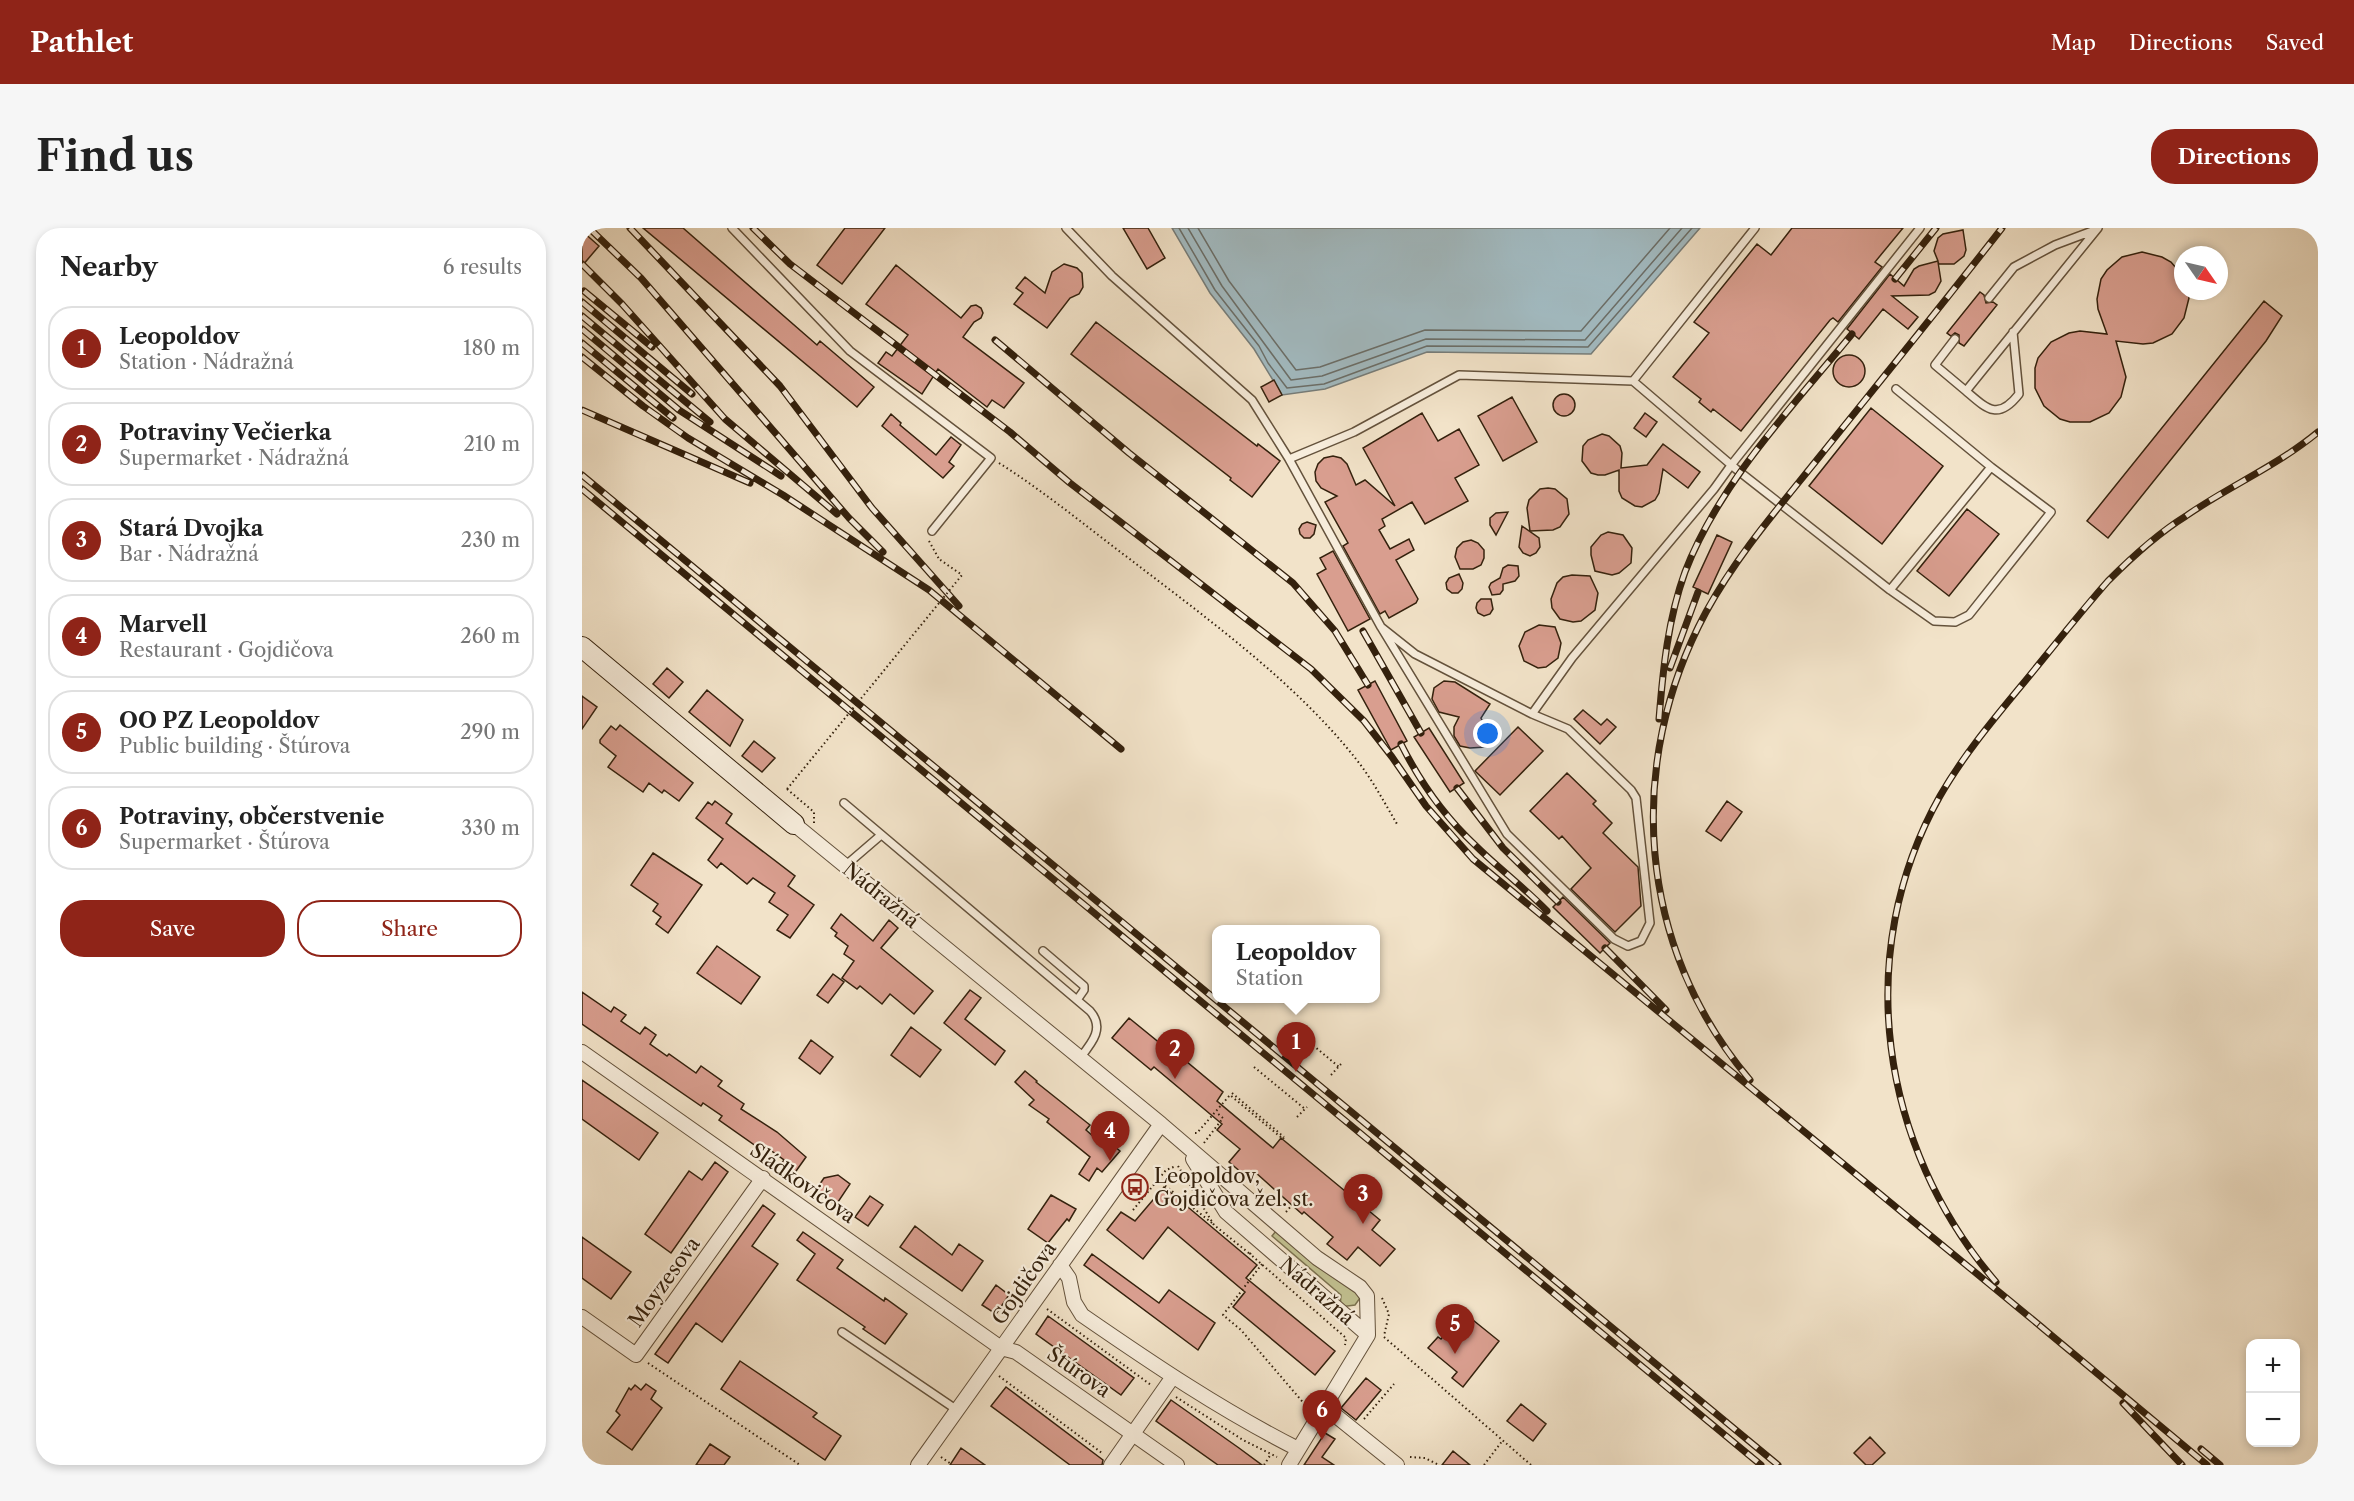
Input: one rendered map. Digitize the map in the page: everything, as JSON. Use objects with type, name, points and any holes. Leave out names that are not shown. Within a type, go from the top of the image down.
[{"type":"street","name":"Nádražná","points":[[582,647],[794,824],[1161,1124],[1317,1258],[1360,1287],[1367,1296],[1368,1335]]},
{"type":"street","name":"Sládkovičova","points":[[582,1052],[1001,1348]]},
{"type":"street","name":"Gojdičova","points":[[918,1465],[1161,1124]]},
{"type":"street","name":"Nádražná","points":[[1181,1142],[1199,1166],[1226,1212],[1368,1335]]},
{"type":"street","name":"Moyzesova","points":[[582,1317],[636,1355],[763,1178]]},
{"type":"street","points":[[1060,1265],[1069,1278],[1074,1302],[1082,1315],[1166,1386],[1298,1449]]},
{"type":"street","points":[[1289,1465],[1319,1405],[1368,1335]]},
{"type":"street","name":"Štúrova","points":[[1001,1348],[1016,1352],[1178,1465]]},
{"type":"street","points":[[1112,1463],[1166,1386]]},
{"type":"street","points":[[1319,1405],[1397,1465]]},
{"type":"lane","points":[[732,228],[850,351],[991,458],[932,531]]},
{"type":"lane","points":[[1066,228],[1112,276],[1252,400],[1289,459],[1381,627],[1507,834],[1614,939],[1628,946],[1641,941],[1650,923],[1636,798],[1631,790],[1568,729],[1532,714],[1415,654],[1381,627]]},
{"type":"lane","points":[[1633,381],[1755,228]]},
{"type":"lane","points":[[1532,714],[1572,658],[1714,489],[1920,228]]},
{"type":"lane","points":[[1989,298],[2014,267],[2040,252],[2097,229]]},
{"type":"lane","points":[[1966,390],[2097,229]]},
{"type":"lane","points":[[1955,339],[1935,365],[1985,406],[1995,411],[2009,406],[2019,394],[2013,332]]},
{"type":"lane","points":[[1289,459],[1354,432],[1459,375],[1633,381],[1732,464],[1736,470],[1890,591],[1934,621],[1955,622],[1968,615],[2050,512],[1896,389]]},
{"type":"lane","points":[[1890,591],[1991,466]]},
{"type":"lane","points":[[844,803],[1090,1011],[1097,1022],[1098,1031],[1080,1058]]},
{"type":"lane","points":[[845,866],[881,834]]},
{"type":"lane","points":[[1043,951],[1084,986],[1077,1000]]},
{"type":"lane","points":[[842,1332],[957,1410]]},
{"type":"path","points":[[991,458],[1062,506],[1248,652],[1313,712],[1355,757],[1398,824]]},
{"type":"path","points":[[814,812],[787,789],[962,575],[939,559],[929,544],[932,531]]},
{"type":"path","points":[[1289,1025],[1340,1066],[1332,1075]]},
{"type":"path","points":[[1254,1066],[1306,1108],[1297,1117]]},
{"type":"path","points":[[1232,1093],[1284,1137]]},
{"type":"path","points":[[1181,1142],[1189,1132],[1197,1133],[1230,1095],[1284,1137]]},
{"type":"path","points":[[1204,1143],[1223,1118],[1215,1112]]},
{"type":"path","points":[[1284,1137],[1287,1133]]},
{"type":"path","points":[[1133,1210],[1166,1170],[1178,1166]]},
{"type":"path","points":[[1157,1179],[1214,1224]]},
{"type":"path","points":[[1319,1405],[1311,1411],[1241,1330],[1223,1315],[1262,1264],[1346,1338],[1345,1346]]},
{"type":"path","points":[[1047,1309],[1121,1363],[1166,1386],[1196,1413],[1289,1465]]},
{"type":"path","points":[[1064,1328],[1067,1324]]},
{"type":"path","points":[[1368,1335],[1384,1336],[1531,1465]]},
{"type":"path","points":[[1093,1349],[1096,1345]]},
{"type":"path","points":[[636,1355],[800,1465]]},
{"type":"path","points":[[1118,1367],[1121,1363]]},
{"type":"path","points":[[999,1376],[1112,1463]]},
{"type":"path","points":[[1355,1431],[1394,1384]]},
{"type":"path","points":[[1239,1446],[1243,1440]]},
{"type":"path","points":[[1484,1465],[1503,1440]]},
{"type":"path","points":[[1264,1465],[1270,1454]]},
{"type":"path","points":[[1397,1465],[1412,1456],[1425,1458],[1439,1465]]},
{"type":"path","points":[[941,1457],[951,1464]]},
{"type":"shaded area","points":[[1276,1231],[1312,1262],[1354,1287],[1360,1298],[1355,1305],[1340,1307],[1341,1295],[1272,1236]]},
{"type":"water","points":[[1172,228],[1700,228],[1591,354],[1427,352],[1325,389],[1282,395],[1254,349],[1210,293]]},
{"type":"building","points":[[643,228],[683,228],[817,345],[820,341],[874,387],[857,407]]},
{"type":"building","points":[[845,228],[885,228],[842,284],[817,265]]},
{"type":"building","points":[[1123,228],[1148,228],[1165,258],[1147,269]]},
{"type":"building","points":[[1792,228],[1903,228],[1875,262],[1882,267],[1838,322],[1833,318],[1830,320],[1741,431],[1713,409],[1711,412],[1699,402],[1701,399],[1673,377],[1709,333],[1694,322],[1757,244],[1771,255]]},
{"type":"building","points":[[1963,230],[1966,250],[1964,256],[1954,264],[1939,264],[1938,262],[1941,281],[1935,292],[1929,295],[1892,296],[1918,317],[1908,329],[1883,309],[1859,339],[1847,329],[1890,274],[1904,286],[1914,269],[1938,261],[1934,251],[1938,238],[1943,234]]},
{"type":"building","points":[[582,231],[599,246],[582,266]]},
{"type":"building","points":[[2142,252],[2171,262],[2174,266],[2174,300],[2188,300],[2184,318],[2172,334],[2153,343],[2116,341],[2126,377],[2121,397],[2109,413],[2090,422],[2070,422],[2060,419],[2044,406],[2035,388],[2035,368],[2038,358],[2051,342],[2069,333],[2080,331],[2107,334],[2097,299],[2101,279],[2107,270],[2122,257]]},
{"type":"building","points":[[1064,264],[1077,268],[1082,273],[1083,287],[1079,294],[1070,298],[1047,328],[1014,304],[1023,293],[1016,288],[1025,277],[1045,293],[1052,272]]},
{"type":"building","points":[[896,265],[961,318],[971,306],[976,305],[981,308],[983,313],[981,318],[974,322],[963,337],[1024,383],[1004,408],[992,400],[987,407],[938,369],[922,394],[878,363],[886,352],[892,356],[908,335],[866,304]]},
{"type":"building","points":[[1980,292],[1984,295],[1986,303],[1993,302],[1997,305],[1964,346],[1959,343],[1959,335],[1955,333],[1951,336],[1947,333]]},
{"type":"building","points":[[2264,301],[2282,316],[2266,341],[2108,538],[2087,521]]},
{"type":"building","points":[[1096,322],[1257,446],[1258,444],[1280,461],[1252,497],[1230,480],[1231,478],[1071,354]]},
{"type":"building","points":[[1849,355],[1860,360],[1865,371],[1860,382],[1849,387],[1838,382],[1833,371],[1838,360]]},
{"type":"building","points":[[1274,380],[1282,395],[1269,402],[1261,387]]},
{"type":"building","points":[[1564,394],[1572,397],[1575,405],[1572,413],[1564,416],[1556,413],[1553,405],[1556,397]]},
{"type":"building","points":[[1512,397],[1537,442],[1503,461],[1478,416]]},
{"type":"building","points":[[1871,408],[1943,466],[1882,544],[1809,486]]},
{"type":"building","points":[[1422,413],[1438,441],[1459,429],[1479,465],[1455,478],[1468,501],[1425,524],[1412,502],[1382,519],[1385,526],[1379,530],[1390,549],[1409,539],[1414,550],[1396,560],[1418,599],[1416,603],[1389,618],[1385,611],[1380,614],[1343,546],[1348,543],[1325,502],[1337,496],[1321,488],[1316,481],[1315,472],[1318,464],[1324,458],[1333,456],[1341,458],[1347,464],[1356,485],[1365,480],[1395,506],[1363,448]]},
{"type":"building","points":[[1645,413],[1657,422],[1646,437],[1634,428]]},
{"type":"building","points":[[891,414],[901,423],[900,425],[936,455],[951,437],[961,445],[949,462],[954,466],[943,478],[882,426]]},
{"type":"building","points":[[1602,434],[1609,436],[1620,446],[1621,468],[1647,465],[1663,444],[1700,472],[1688,488],[1663,469],[1659,493],[1655,500],[1642,507],[1635,506],[1622,498],[1619,491],[1619,470],[1598,475],[1591,473],[1582,461],[1583,446],[1588,440]]},
{"type":"building","points":[[1540,489],[1555,489],[1567,499],[1569,514],[1560,527],[1553,530],[1530,531],[1527,508],[1529,500]]},
{"type":"building","points":[[1967,509],[1999,534],[1949,596],[1917,571]]},
{"type":"building","points":[[1508,512],[1496,535],[1490,525],[1490,518],[1496,513]]},
{"type":"building","points":[[1307,522],[1316,525],[1314,534],[1310,538],[1304,538],[1299,529]]},
{"type":"building","points":[[1522,526],[1539,538],[1540,547],[1530,556],[1523,553],[1519,547]]},
{"type":"building","points":[[1608,532],[1623,535],[1632,548],[1631,563],[1619,573],[1612,575],[1595,571],[1591,555],[1591,547],[1601,535]]},
{"type":"building","points":[[1717,535],[1732,542],[1708,594],[1693,587]]},
{"type":"building","points":[[1471,540],[1478,543],[1484,550],[1484,558],[1481,565],[1473,569],[1460,569],[1455,557],[1457,548],[1463,542]]},
{"type":"building","points":[[1333,551],[1370,619],[1348,631],[1317,574],[1326,569],[1320,558]]},
{"type":"building","points":[[1508,565],[1518,566],[1519,576],[1515,581],[1503,584],[1500,594],[1492,595],[1489,587],[1491,583],[1500,578],[1503,568]]},
{"type":"building","points":[[1459,574],[1463,583],[1462,589],[1458,593],[1452,593],[1447,589],[1446,583],[1449,578]]},
{"type":"building","points":[[1590,576],[1598,593],[1595,610],[1581,621],[1573,622],[1560,619],[1552,608],[1551,599],[1557,583],[1563,577]]},
{"type":"building","points":[[1481,599],[1491,599],[1493,609],[1490,614],[1484,616],[1478,613],[1477,603]]},
{"type":"building","points":[[1539,625],[1555,627],[1561,643],[1558,658],[1546,667],[1538,668],[1524,661],[1519,646],[1525,632]]},
{"type":"building","points":[[667,668],[683,682],[669,698],[653,684]]},
{"type":"building","points":[[1375,681],[1407,741],[1391,750],[1358,690]]},
{"type":"building","points":[[1444,681],[1455,682],[1490,704],[1481,718],[1487,730],[1486,747],[1460,746],[1454,736],[1454,727],[1459,717],[1439,712],[1432,699],[1434,688]]},
{"type":"building","points":[[707,690],[743,720],[730,746],[689,712]]},
{"type":"building","points":[[582,696],[597,707],[582,729]]},
{"type":"building","points":[[1583,710],[1601,725],[1607,719],[1616,727],[1600,744],[1574,719]]},
{"type":"building","points":[[620,725],[693,783],[679,801],[664,790],[662,793],[649,783],[643,792],[608,767],[616,756],[600,743],[600,740],[611,726],[616,730]]},
{"type":"building","points":[[1518,727],[1543,751],[1500,795],[1475,771]]},
{"type":"building","points":[[1429,728],[1464,783],[1450,792],[1414,737]]},
{"type":"building","points":[[754,741],[775,758],[762,772],[742,756]]},
{"type":"building","points":[[1567,773],[1596,801],[1593,804],[1612,823],[1603,833],[1638,867],[1641,906],[1615,932],[1571,889],[1591,868],[1562,836],[1559,839],[1530,811]]},
{"type":"building","points":[[715,801],[732,814],[726,823],[795,876],[788,886],[814,905],[790,938],[777,930],[788,915],[769,902],[775,893],[753,878],[747,884],[721,863],[717,868],[708,860],[723,839],[696,818],[708,802],[712,805]]},
{"type":"building","points":[[1727,801],[1742,812],[1721,841],[1706,831]]},
{"type":"building","points":[[653,853],[702,885],[668,933],[656,924],[661,917],[653,911],[658,904],[631,885]]},
{"type":"building","points":[[1563,897],[1610,943],[1600,953],[1553,907]]},
{"type":"building","points":[[841,914],[873,941],[889,920],[898,928],[881,948],[933,991],[914,1014],[890,994],[882,1004],[860,986],[857,989],[842,978],[854,961],[844,954],[848,946],[835,936],[837,933],[831,928]]},
{"type":"building","points":[[717,946],[760,977],[741,1004],[697,973]]},
{"type":"building","points":[[833,974],[844,982],[828,1003],[817,995]]},
{"type":"building","points":[[970,990],[981,998],[965,1019],[1005,1051],[995,1065],[944,1023]]},
{"type":"building","points":[[582,992],[611,1012],[614,1007],[626,1015],[621,1021],[640,1034],[645,1027],[656,1035],[650,1044],[667,1056],[669,1054],[696,1073],[701,1066],[722,1081],[718,1086],[744,1104],[741,1109],[777,1132],[806,1157],[794,1174],[780,1165],[784,1160],[766,1147],[763,1151],[719,1120],[722,1116],[703,1103],[701,1106],[582,1024]]},
{"type":"building","points":[[1129,1018],[1161,1044],[1163,1042],[1223,1092],[1217,1101],[1273,1148],[1281,1138],[1380,1220],[1372,1230],[1395,1249],[1380,1266],[1358,1247],[1347,1260],[1327,1244],[1333,1237],[1304,1212],[1302,1214],[1255,1172],[1249,1179],[1229,1162],[1240,1149],[1217,1130],[1222,1124],[1154,1067],[1151,1070],[1112,1038]]},
{"type":"building","points":[[911,1027],[941,1050],[920,1077],[891,1055]]},
{"type":"building","points":[[811,1040],[833,1057],[820,1074],[799,1058]]},
{"type":"building","points":[[1025,1071],[1090,1125],[1086,1130],[1103,1145],[1107,1140],[1120,1151],[1102,1172],[1097,1168],[1089,1181],[1079,1174],[1090,1157],[1047,1122],[1049,1119],[1029,1105],[1034,1100],[1015,1082]]},
{"type":"building","points":[[582,1080],[658,1133],[639,1160],[582,1119]]},
{"type":"building","points":[[715,1162],[728,1172],[671,1253],[645,1234],[689,1171],[702,1180]]},
{"type":"building","points":[[838,1175],[850,1184],[836,1205],[815,1191],[824,1178]]},
{"type":"building","points":[[1164,1187],[1257,1265],[1246,1278],[1335,1351],[1315,1375],[1233,1307],[1245,1292],[1168,1227],[1143,1259],[1107,1230],[1121,1212],[1135,1221]]},
{"type":"building","points":[[1051,1195],[1076,1209],[1069,1221],[1067,1219],[1048,1243],[1028,1229]]},
{"type":"building","points":[[870,1196],[883,1205],[868,1226],[855,1217]]},
{"type":"building","points":[[763,1205],[775,1214],[752,1246],[778,1264],[722,1342],[696,1323],[668,1363],[655,1354]]},
{"type":"building","points":[[915,1226],[952,1255],[959,1244],[983,1261],[962,1291],[900,1247]]},
{"type":"building","points":[[803,1232],[843,1260],[837,1268],[907,1314],[885,1344],[863,1329],[865,1327],[797,1280],[815,1254],[797,1240]]},
{"type":"building","points":[[582,1237],[631,1272],[611,1299],[582,1278]]},
{"type":"building","points":[[1092,1254],[1159,1303],[1169,1290],[1215,1323],[1198,1350],[1084,1265]]},
{"type":"building","points":[[996,1285],[1009,1295],[996,1314],[982,1305]]},
{"type":"building","points":[[1463,1312],[1499,1341],[1463,1387],[1452,1378],[1457,1372],[1428,1348],[1438,1337],[1441,1339]]},
{"type":"building","points":[[1048,1316],[1134,1378],[1121,1395],[1036,1334]]},
{"type":"building","points":[[740,1361],[817,1413],[813,1417],[841,1436],[825,1460],[721,1389]]},
{"type":"building","points":[[1366,1378],[1381,1390],[1356,1420],[1341,1408]]},
{"type":"building","points":[[646,1384],[656,1391],[651,1399],[662,1408],[632,1450],[607,1432],[620,1415],[616,1411],[629,1388],[631,1390],[635,1385],[641,1390]]},
{"type":"building","points":[[1006,1387],[1103,1460],[1102,1465],[1070,1465],[991,1406]]},
{"type":"building","points":[[1171,1400],[1262,1465],[1218,1465],[1156,1421]]},
{"type":"building","points":[[1521,1404],[1546,1424],[1533,1441],[1507,1421]]},
{"type":"building","points":[[1325,1433],[1335,1439],[1322,1457],[1334,1465],[1304,1465]]},
{"type":"building","points":[[1870,1437],[1885,1453],[1872,1465],[1866,1465],[1854,1453]]},
{"type":"building","points":[[710,1444],[730,1457],[724,1465],[696,1465]]},
{"type":"building","points":[[961,1448],[985,1465],[950,1465]]},
{"type":"building","points":[[1453,1451],[1470,1465],[1442,1465]]},
{"type":"railway","points":[[589,228],[641,278],[849,518],[883,552]]},
{"type":"railway","points":[[630,228],[780,386],[872,508],[959,606]]},
{"type":"railway","points":[[753,228],[790,264],[1010,432],[1070,483],[1311,669],[1364,721],[1426,806],[1473,859],[2044,1329]]},
{"type":"railway","points":[[1895,279],[1936,228]]},
{"type":"railway","points":[[1750,1080],[1712,1028],[1684,972],[1665,914],[1655,853],[1654,792],[1662,731],[1680,670],[1706,612],[1745,551],[2002,228]]},
{"type":"railway","points":[[582,264],[622,304],[725,419],[837,514]]},
{"type":"railway","points":[[584,291],[652,347]]},
{"type":"railway","points":[[582,302],[692,394]]},
{"type":"railway","points":[[582,316],[710,422]]},
{"type":"railway","points":[[582,329],[679,410],[781,476]]},
{"type":"railway","points":[[1659,719],[1674,608],[1685,572],[1700,539],[1717,507],[1759,447],[1852,334]]},
{"type":"railway","points":[[995,340],[1129,453],[1293,583],[1335,631],[1368,685]]},
{"type":"railway","points":[[582,343],[673,418]]},
{"type":"railway","points":[[582,357],[643,406],[688,438],[783,495],[929,590],[1121,749]]},
{"type":"railway","points":[[582,410],[750,483]]},
{"type":"railway","points":[[1996,1282],[1957,1229],[1926,1171],[1904,1111],[1891,1048],[1888,984],[1895,920],[1912,857],[1940,796],[1968,753],[1999,712],[2108,581],[2165,530],[2286,455],[2318,432]]},
{"type":"railway","points":[[582,475],[1212,996]]},
{"type":"railway","points":[[582,489],[1761,1465]]},
{"type":"railway","points":[[1670,668],[1698,592]]},
{"type":"railway","points":[[1363,631],[1421,733]]},
{"type":"railway","points":[[1401,744],[1416,772],[1453,822],[1547,911]]},
{"type":"railway","points":[[1457,788],[1503,848],[1558,902]]},
{"type":"railway","points":[[1605,948],[1666,1010]]},
{"type":"railway","points":[[1220,1003],[1778,1465]]},
{"type":"railway","points":[[2039,1325],[2207,1465]]},
{"type":"railway","points":[[2123,1403],[2182,1465]]},
{"type":"railway","points":[[2201,1449],[2220,1465]]},
{"type":"place","name":"Leopoldov","points":[[1296,1072]]},
{"type":"place","name":"Potraviny Večierka","points":[[1175,1079]]},
{"type":"place","name":"Marvell","points":[[1110,1161]]},
{"type":"place","name":"Leopoldov, Gojdičova žel. st.","points":[[1135,1187]]},
{"type":"place","name":"Stará Dvojka","points":[[1363,1224]]},
{"type":"place","name":"OO PZ Leopoldov","points":[[1455,1354]]},
{"type":"place","name":"Potraviny, občerstvenie","points":[[1322,1440]]}]
